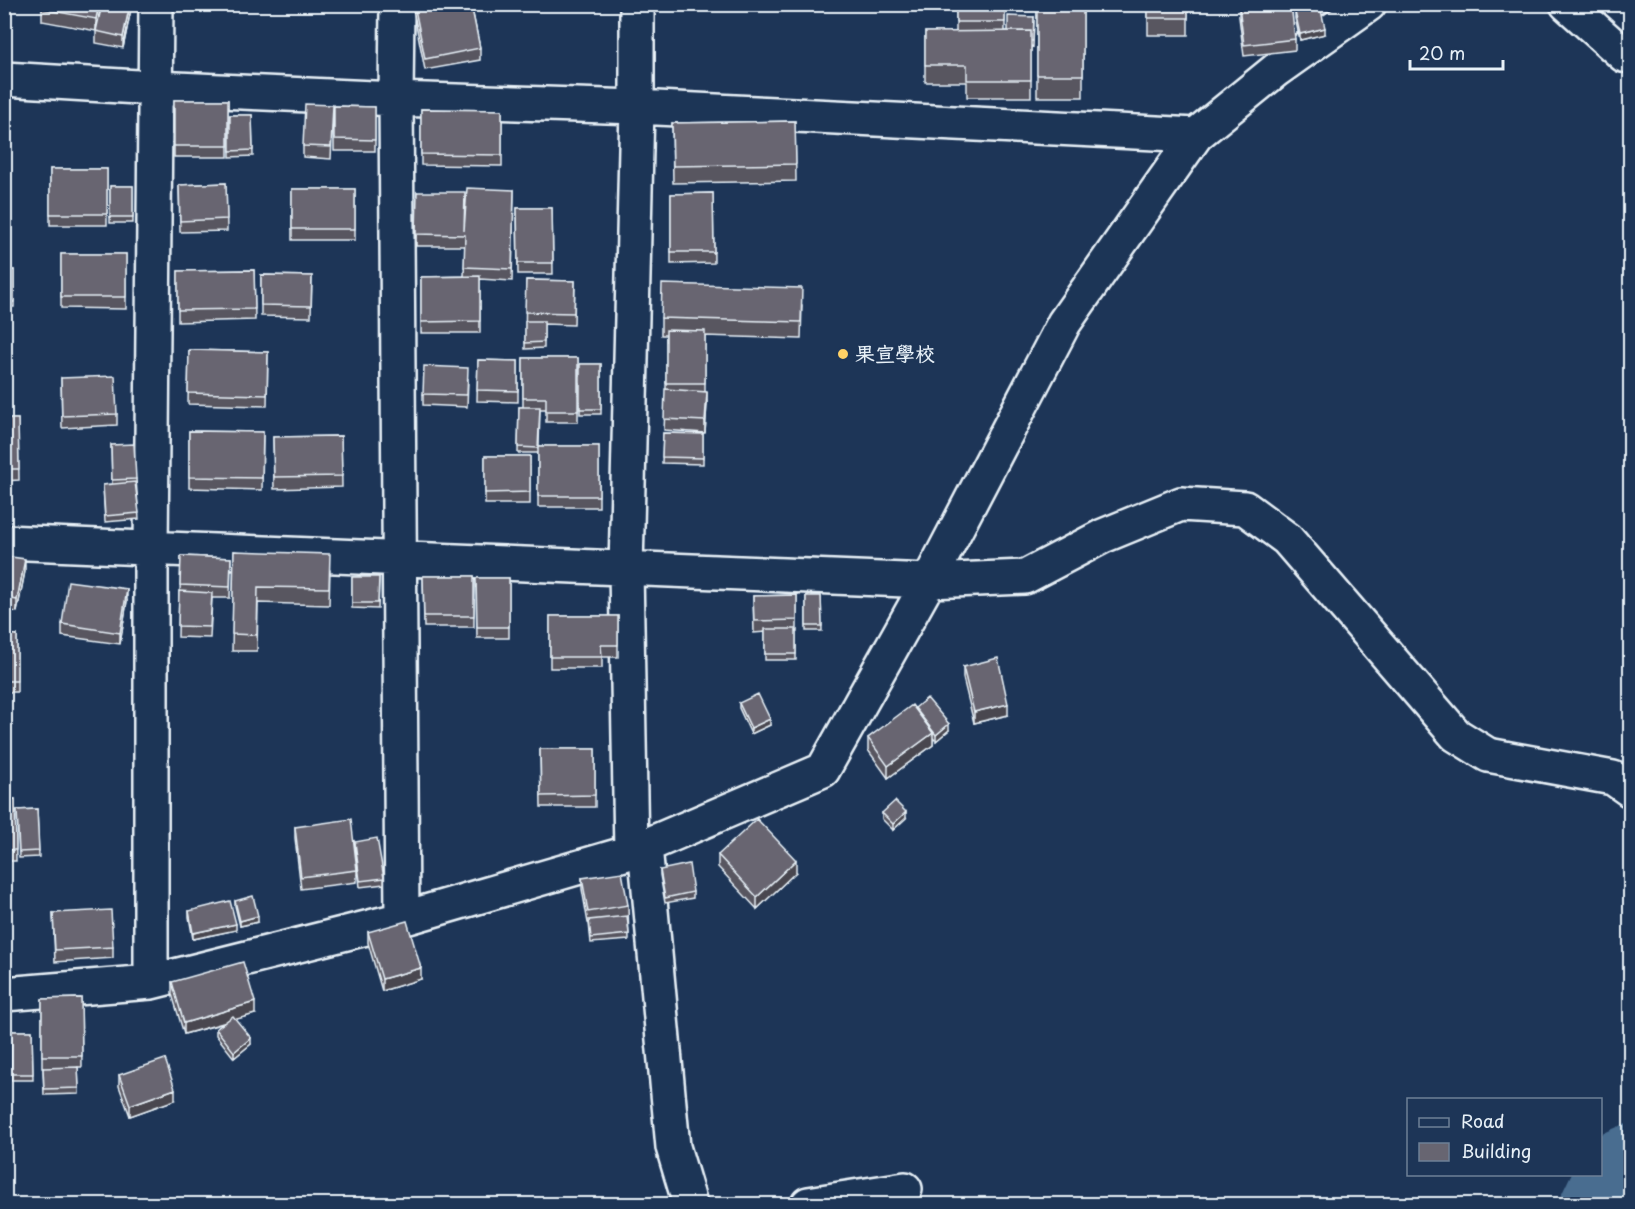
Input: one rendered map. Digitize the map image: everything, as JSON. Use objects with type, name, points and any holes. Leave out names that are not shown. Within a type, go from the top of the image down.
[{"type":"street","points":[[151,982],[151,549],[156,4]]},
{"type":"street","points":[[397,4],[402,919]]},
{"type":"street","points":[[637,4],[637,106],[626,568],[638,849],[673,1147],[690,1204]]},
{"type":"street","points":[[4,994],[151,982],[402,919],[638,849],[823,770],[929,581],[1064,322],[1196,135],[1276,70],[1369,4]]},
{"type":"street","points":[[1567,4],[1624,55],[1630,53]]},
{"type":"street","points":[[4,79],[396,99],[637,106],[1196,135]]},
{"type":"street","points":[[4,542],[929,581],[1025,577],[1103,536],[1181,504],[1245,508],[1287,538],[1456,735],[1488,755],[1613,778],[1630,790]]},
{"type":"street","points":[[808,1204],[905,1189]]},
{"type":"building","points":[[43,4],[99,4],[96,19],[42,9]]},
{"type":"building","points":[[102,4],[130,4],[123,37],[96,31]]},
{"type":"building","points":[[414,4],[471,4],[480,48],[425,59]]},
{"type":"building","points":[[956,4],[1005,4],[1005,22],[956,22]]},
{"type":"building","points":[[1037,4],[1083,4],[1083,75],[1037,75]]},
{"type":"building","points":[[1148,4],[1188,4],[1188,18],[1148,18]]},
{"type":"building","points":[[1291,4],[1295,39],[1244,45],[1239,6]]},
{"type":"building","points":[[1320,6],[1325,28],[1300,34],[1295,12]]},
{"type":"building","points":[[1008,16],[1034,17],[1033,41],[1031,41],[1031,31],[1008,31]]},
{"type":"building","points":[[1031,31],[1031,80],[967,80],[967,65],[925,65],[925,32]]},
{"type":"building","points":[[174,100],[228,100],[228,146],[174,146]]},
{"type":"building","points":[[305,104],[333,105],[331,147],[303,146]]},
{"type":"building","points":[[334,106],[375,107],[375,140],[334,139]]},
{"type":"building","points":[[421,109],[502,110],[502,155],[421,154]]},
{"type":"building","points":[[230,115],[252,115],[253,150],[230,151]]},
{"type":"building","points":[[795,121],[796,164],[673,166],[672,123]]},
{"type":"building","points":[[50,169],[107,169],[107,214],[50,214]]},
{"type":"building","points":[[226,183],[227,219],[180,221],[179,185]]},
{"type":"building","points":[[110,186],[133,186],[133,217],[110,217]]},
{"type":"building","points":[[467,188],[514,190],[512,269],[464,267],[465,235],[416,234],[417,192],[465,192],[464,231]]},
{"type":"building","points":[[292,189],[355,189],[355,229],[292,229]]},
{"type":"building","points":[[713,193],[714,252],[671,252],[671,194]]},
{"type":"building","points":[[517,208],[552,208],[553,263],[518,263]]},
{"type":"building","points":[[61,254],[126,254],[126,297],[61,297]]},
{"type":"building","points":[[4,270],[14,270],[14,302],[4,302]]},
{"type":"building","points":[[254,270],[255,309],[178,310],[178,271]]},
{"type":"building","points":[[261,275],[312,276],[311,306],[261,305]]},
{"type":"building","points":[[480,276],[480,321],[421,322],[421,277]]},
{"type":"building","points":[[526,280],[575,281],[574,313],[525,312]]},
{"type":"building","points":[[662,284],[802,288],[801,322],[661,318]]},
{"type":"building","points":[[525,321],[544,321],[544,342],[525,343]]},
{"type":"building","points":[[666,330],[705,331],[705,383],[666,383]]},
{"type":"building","points":[[189,350],[268,352],[267,395],[188,393]]},
{"type":"building","points":[[523,358],[578,358],[578,411],[546,411],[546,398],[523,398]]},
{"type":"building","points":[[478,360],[518,361],[518,391],[477,390]]},
{"type":"building","points":[[580,364],[601,364],[601,409],[580,409]]},
{"type":"building","points":[[424,366],[468,368],[467,395],[423,394]]},
{"type":"building","points":[[115,376],[117,414],[62,416],[61,378]]},
{"type":"building","points":[[665,389],[707,392],[705,421],[664,419]]},
{"type":"building","points":[[519,407],[540,407],[538,448],[518,447]]},
{"type":"building","points":[[4,419],[18,419],[19,469],[4,469]]},
{"type":"building","points":[[189,431],[263,432],[262,478],[189,477]]},
{"type":"building","points":[[663,433],[703,434],[703,458],[662,457]]},
{"type":"building","points":[[341,436],[342,476],[274,477],[273,437]]},
{"type":"building","points":[[134,444],[136,479],[112,480],[111,445]]},
{"type":"building","points":[[538,446],[599,446],[599,496],[538,496]]},
{"type":"building","points":[[485,456],[530,456],[530,492],[485,493]]},
{"type":"building","points":[[135,482],[139,513],[105,516],[103,485]]},
{"type":"building","points":[[234,551],[330,554],[329,588],[258,587],[257,635],[232,634]]},
{"type":"building","points":[[4,556],[25,559],[17,600],[4,598]]},
{"type":"building","points":[[181,556],[231,558],[230,587],[180,585]]},
{"type":"building","points":[[423,576],[474,576],[474,616],[424,616]]},
{"type":"building","points":[[352,577],[379,577],[378,603],[352,603]]},
{"type":"building","points":[[476,578],[509,578],[509,627],[477,627]]},
{"type":"building","points":[[68,581],[127,589],[120,633],[62,624]]},
{"type":"building","points":[[179,591],[212,593],[210,627],[178,626]]},
{"type":"building","points":[[797,595],[797,620],[754,621],[753,596]]},
{"type":"building","points":[[806,596],[821,596],[822,626],[806,626]]},
{"type":"building","points":[[550,616],[618,616],[618,645],[601,645],[602,657],[550,657]]},
{"type":"building","points":[[765,629],[796,629],[796,654],[765,654]]},
{"type":"building","points":[[4,634],[17,635],[17,681],[4,681]]},
{"type":"building","points":[[998,658],[1008,704],[974,712],[963,667]]},
{"type":"building","points":[[758,694],[770,719],[751,728],[739,703]]},
{"type":"building","points":[[927,698],[949,724],[936,735],[915,708]]},
{"type":"building","points":[[912,705],[933,733],[888,766],[868,738]]},
{"type":"building","points":[[540,749],[595,749],[595,795],[541,796]]},
{"type":"building","points":[[4,799],[15,799],[16,850],[4,850]]},
{"type":"building","points":[[895,801],[906,812],[893,824],[882,813]]},
{"type":"building","points":[[37,809],[39,851],[19,852],[17,810]]},
{"type":"building","points":[[351,819],[357,870],[301,877],[295,827]]},
{"type":"building","points":[[757,819],[796,860],[757,897],[718,855]]},
{"type":"building","points":[[377,838],[384,878],[360,881],[355,842]]},
{"type":"building","points":[[689,864],[693,892],[665,898],[660,870]]},
{"type":"building","points":[[622,872],[628,905],[588,912],[582,878]]},
{"type":"building","points":[[253,896],[258,916],[240,921],[235,901]]},
{"type":"building","points":[[230,901],[236,924],[193,933],[189,911]]},
{"type":"building","points":[[111,910],[113,947],[55,950],[53,913]]},
{"type":"building","points":[[627,916],[629,934],[591,938],[589,920]]},
{"type":"building","points":[[407,921],[421,968],[382,979],[368,932]]},
{"type":"building","points":[[243,962],[255,1002],[184,1023],[172,982]]},
{"type":"building","points":[[81,998],[82,1056],[42,1056],[42,999]]},
{"type":"building","points":[[233,1016],[251,1038],[234,1052],[216,1029]]},
{"type":"building","points":[[11,1031],[32,1031],[33,1074],[11,1074]]},
{"type":"building","points":[[4,1039],[9,1039],[9,1077],[4,1077]]},
{"type":"building","points":[[165,1059],[175,1089],[130,1105],[119,1075]]},
{"type":"building","points":[[78,1067],[79,1088],[44,1089],[43,1068]]},
{"type":"waterway","points":[[1602,1175],[1608,1162],[1630,1152]]},
{"type":"waterway","points":[[1588,1204],[1601,1176]]},
{"type":"place","name":"果宣學校","points":[[843,354]]}]
